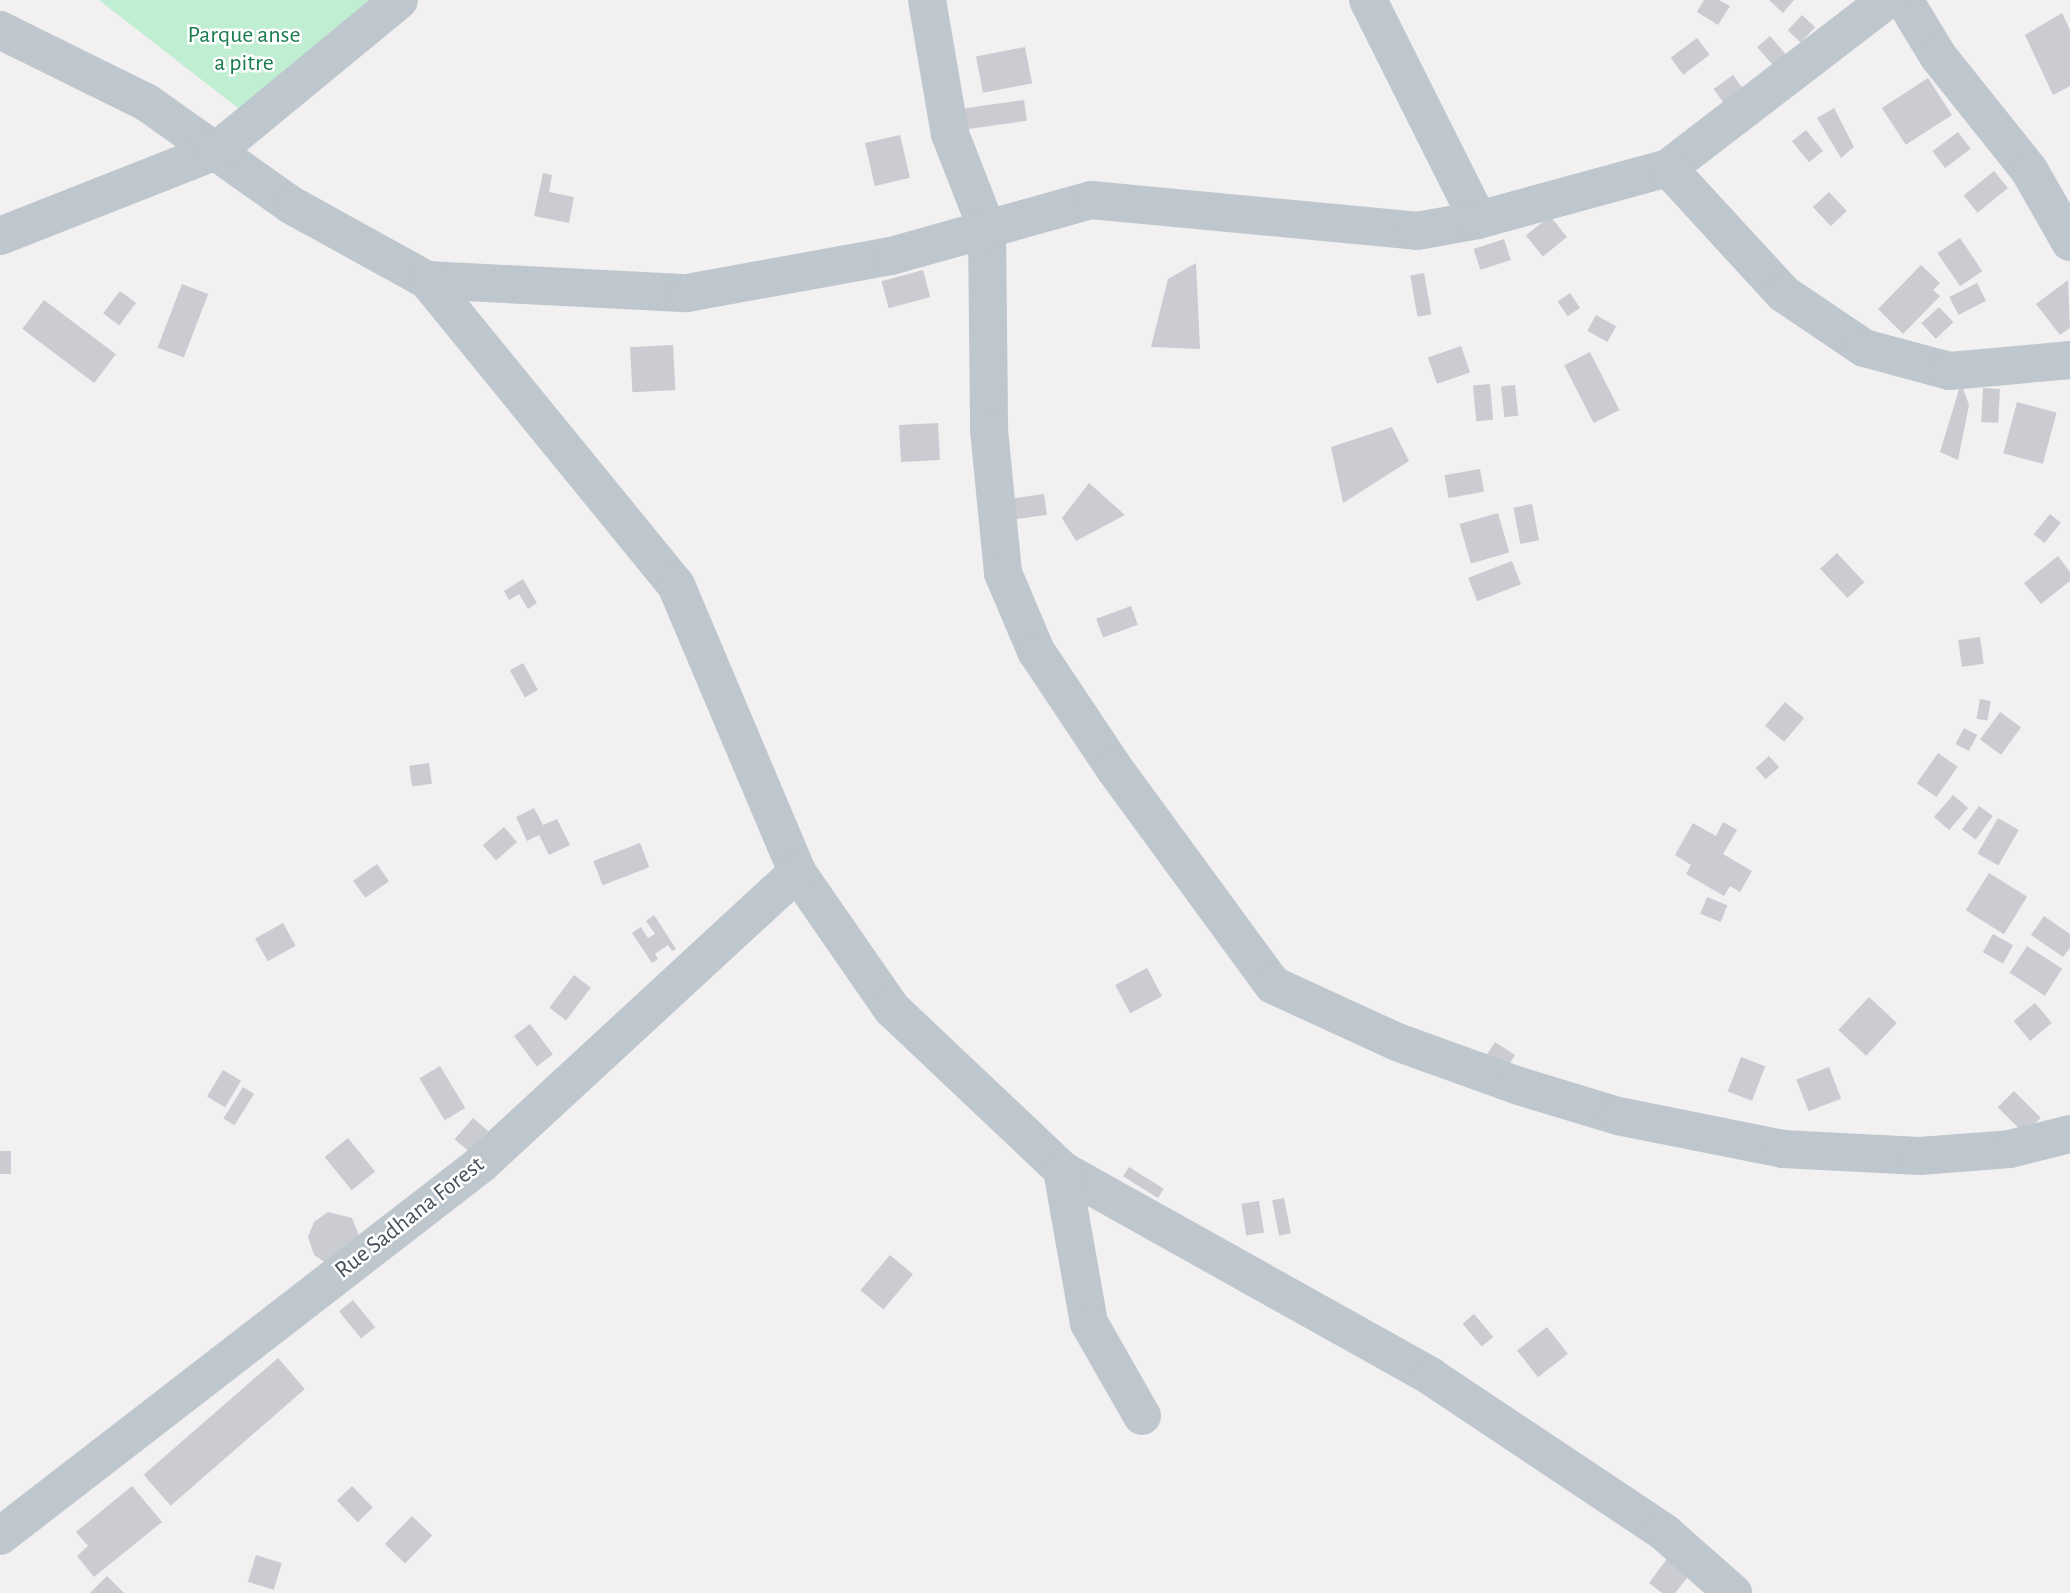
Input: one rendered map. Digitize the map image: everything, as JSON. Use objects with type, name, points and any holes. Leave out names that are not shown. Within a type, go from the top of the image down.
[{"type":"street","points":[[0,236],[216,151],[399,0]]},
{"type":"street","points":[[927,0],[950,134],[987,229],[989,430],[1003,573],[1043,661],[1114,768],[1273,985],[1397,1042],[1519,1086],[1618,1116],[1783,1149],[1920,1156],[2010,1149],[2070,1134]]},
{"type":"street","points":[[1368,0],[1478,219]]},
{"type":"street","points":[[427,280],[687,293],[891,256],[1091,200],[1417,231],[1478,219],[1668,167],[1887,0]]},
{"type":"street","points":[[1904,0],[1937,57],[2029,170],[2070,242]]},
{"type":"street","points":[[0,30],[146,102],[291,205],[427,280],[676,585],[797,872],[892,1009],[1062,1170],[1430,1376],[1665,1534],[1733,1593]]},
{"type":"street","points":[[1668,167],[1784,294],[1864,348],[1950,371],[2070,360]]},
{"type":"street","name":"Rue Sadhana Forest","points":[[0,1536],[480,1165],[797,872]]},
{"type":"street","points":[[1062,1170],[1088,1323],[1142,1416]]},
{"type":"green space","name":"Parque anse a pitre","points":[[99,0],[378,0],[247,115]]},
{"type":"building","points":[[1704,0],[1719,0],[1730,6],[1718,25],[1697,12]]},
{"type":"building","points":[[1769,0],[1794,0],[1783,13]]},
{"type":"building","points":[[2062,13],[2070,30],[2070,86],[2053,95],[2025,35]]},
{"type":"building","points":[[1802,15],[1815,27],[1801,43],[1788,30]]},
{"type":"building","points":[[1770,36],[1788,57],[1776,68],[1757,47]]},
{"type":"building","points":[[1697,38],[1710,55],[1683,75],[1671,58]]},
{"type":"building","points":[[1025,47],[1032,83],[983,93],[976,57]]},
{"type":"building","points":[[1733,75],[1750,98],[1731,113],[1714,89]]},
{"type":"building","points":[[1928,78],[1952,115],[1906,145],[1882,108]]},
{"type":"building","points":[[1024,100],[1027,121],[953,131],[950,110]]},
{"type":"building","points":[[1834,108],[1854,147],[1841,158],[1817,118]]},
{"type":"building","points":[[1806,130],[1823,151],[1809,162],[1792,141]]},
{"type":"building","points":[[1958,132],[1971,149],[1945,168],[1932,151]]},
{"type":"building","points":[[900,135],[910,178],[875,186],[865,143]]},
{"type":"building","points":[[1994,171],[2008,188],[1978,213],[1964,196]]},
{"type":"building","points":[[543,173],[552,175],[549,192],[574,197],[569,223],[534,216]]},
{"type":"building","points":[[1829,192],[1847,211],[1831,226],[1813,207]]},
{"type":"building","points":[[1550,216],[1567,237],[1543,256],[1526,236]]},
{"type":"building","points":[[1960,238],[1982,271],[1960,286],[1938,253]]},
{"type":"building","points":[[1504,239],[1511,260],[1480,270],[1474,249]]},
{"type":"building","points":[[1196,263],[1200,349],[1151,347],[1168,279]]},
{"type":"building","points":[[1921,265],[1940,283],[1933,290],[1940,296],[1903,334],[1878,309]]},
{"type":"building","points":[[923,270],[930,297],[889,308],[881,281]]},
{"type":"building","points":[[1424,273],[1431,314],[1418,317],[1410,275]]},
{"type":"building","points":[[2068,280],[2070,328],[2060,335],[2036,304]]},
{"type":"building","points":[[1977,283],[1986,301],[1958,315],[1949,297]]},
{"type":"building","points":[[182,284],[208,294],[184,358],[158,347]]},
{"type":"building","points":[[120,291],[136,303],[119,325],[103,313]]},
{"type":"building","points":[[1570,293],[1580,308],[1568,316],[1558,301]]},
{"type":"building","points":[[44,300],[116,354],[94,383],[22,329]]},
{"type":"building","points":[[1939,307],[1953,322],[1936,339],[1921,323]]},
{"type":"building","points":[[1596,315],[1616,326],[1607,342],[1587,331]]},
{"type":"building","points":[[673,345],[675,390],[632,392],[630,347]]},
{"type":"building","points":[[1461,346],[1470,372],[1437,384],[1428,357]]},
{"type":"building","points":[[1590,352],[1620,410],[1594,423],[1564,365]]},
{"type":"building","points":[[1961,383],[1969,405],[1958,460],[1940,452]]},
{"type":"building","points":[[1490,384],[1493,420],[1476,421],[1473,385]]},
{"type":"building","points":[[1515,385],[1518,416],[1504,417],[1501,386]]},
{"type":"building","points":[[1983,388],[2000,389],[1998,423],[1981,422]]},
{"type":"building","points":[[2017,402],[2057,413],[2043,464],[2003,453]]},
{"type":"building","points":[[938,423],[940,460],[901,462],[899,425]]},
{"type":"building","points":[[1392,427],[1409,461],[1343,503],[1331,447]]},
{"type":"building","points":[[1480,469],[1484,492],[1449,498],[1445,475]]},
{"type":"building","points":[[1089,483],[1125,515],[1076,541],[1062,518]]},
{"type":"building","points":[[1044,494],[1047,515],[1000,521],[997,501]]},
{"type":"building","points":[[1532,504],[1539,540],[1520,544],[1513,508]]},
{"type":"building","points":[[1498,513],[1509,552],[1471,563],[1460,524]]},
{"type":"building","points":[[2050,514],[2061,523],[2045,543],[2034,534]]},
{"type":"building","points":[[1837,553],[1864,582],[1847,598],[1820,569]]},
{"type":"building","points":[[2058,556],[2070,572],[2070,581],[2041,604],[2024,583]]},
{"type":"building","points":[[1512,561],[1521,584],[1477,601],[1468,578]]},
{"type":"building","points":[[523,579],[537,603],[528,609],[519,594],[509,600],[504,591]]},
{"type":"building","points":[[1131,606],[1138,625],[1103,637],[1096,619]]},
{"type":"building","points":[[1980,637],[1984,664],[1962,667],[1958,640]]},
{"type":"building","points":[[523,663],[538,690],[525,697],[510,670]]},
{"type":"building","points":[[1980,699],[1991,701],[1987,721],[1977,719]]},
{"type":"building","points":[[1785,702],[1804,718],[1784,742],[1765,726]]},
{"type":"building","points":[[2000,712],[2021,727],[2001,755],[1980,740]]},
{"type":"building","points":[[1964,728],[1977,735],[1969,751],[1956,744]]},
{"type":"building","points":[[1938,753],[1958,767],[1936,797],[1917,783]]},
{"type":"building","points":[[1769,756],[1779,767],[1766,779],[1756,768]]},
{"type":"building","points":[[429,763],[432,784],[412,787],[409,766]]},
{"type":"building","points":[[1953,795],[1968,808],[1949,830],[1934,817]]},
{"type":"building","points":[[1979,806],[1993,816],[1976,839],[1962,829]]},
{"type":"building","points":[[534,808],[543,825],[557,819],[570,845],[549,855],[539,835],[527,841],[516,817]]},
{"type":"building","points":[[1998,818],[2019,830],[1998,866],[1978,854]]},
{"type":"building","points":[[1723,822],[1737,830],[1723,854],[1752,871],[1740,892],[1730,886],[1724,896],[1686,874],[1691,865],[1675,855],[1693,823],[1716,836]]},
{"type":"building","points":[[504,827],[517,842],[496,860],[483,845]]},
{"type":"building","points":[[640,843],[649,867],[603,885],[593,861]]},
{"type":"building","points":[[377,864],[389,881],[365,898],[353,881]]},
{"type":"building","points":[[1989,873],[2027,897],[2004,934],[1966,910]]},
{"type":"building","points":[[1707,897],[1727,905],[1721,922],[1700,914]]},
{"type":"building","points":[[654,915],[676,949],[672,951],[668,945],[655,954],[658,959],[652,963],[632,933],[641,927],[648,938],[655,934],[646,921]]},
{"type":"building","points":[[2044,916],[2070,934],[2070,948],[2063,957],[2031,935]]},
{"type":"building","points":[[283,923],[296,946],[268,961],[255,939]]},
{"type":"building","points":[[1993,934],[2013,945],[2003,964],[1983,952]]},
{"type":"building","points":[[2027,946],[2062,969],[2045,996],[2010,973]]},
{"type":"building","points":[[1147,968],[1162,996],[1130,1013],[1115,985]]},
{"type":"building","points":[[574,975],[591,988],[566,1020],[549,1008]]},
{"type":"building","points":[[1869,997],[1897,1023],[1866,1056],[1838,1030]]},
{"type":"building","points":[[2035,1003],[2052,1023],[2030,1041],[2014,1021]]},
{"type":"building","points":[[530,1024],[553,1054],[537,1066],[514,1036]]},
{"type":"building","points":[[1495,1042],[1515,1055],[1505,1071],[1485,1058]]},
{"type":"building","points":[[1741,1057],[1765,1066],[1752,1101],[1728,1092]]},
{"type":"building","points":[[440,1066],[465,1108],[445,1120],[419,1078]]},
{"type":"building","points":[[1829,1067],[1841,1099],[1809,1111],[1796,1080]]},
{"type":"building","points":[[223,1070],[241,1081],[225,1107],[207,1097]]},
{"type":"building","points":[[243,1087],[254,1094],[234,1125],[223,1118]]},
{"type":"building","points":[[2014,1091],[2041,1118],[2025,1134],[1998,1107]]},
{"type":"building","points":[[473,1118],[488,1131],[470,1152],[455,1139]]},
{"type":"building","points":[[348,1138],[375,1171],[352,1190],[325,1157]]},
{"type":"building","points":[[0,1151],[11,1151],[11,1174],[0,1174]]},
{"type":"building","points":[[1129,1167],[1164,1189],[1158,1198],[1123,1176]]},
{"type":"building","points":[[1284,1198],[1291,1233],[1279,1236],[1272,1200]]},
{"type":"building","points":[[1259,1201],[1264,1233],[1246,1235],[1241,1204]]},
{"type":"building","points":[[328,1212],[352,1218],[361,1241],[329,1265],[314,1255],[308,1237],[314,1222]]},
{"type":"building","points":[[890,1255],[913,1274],[883,1310],[860,1290]]},
{"type":"building","points":[[353,1300],[375,1327],[361,1339],[339,1311]]},
{"type":"building","points":[[1474,1314],[1493,1337],[1482,1347],[1463,1324]]},
{"type":"building","points":[[1547,1327],[1568,1354],[1538,1377],[1517,1350]]},
{"type":"building","points":[[278,1358],[305,1389],[171,1506],[144,1475]]},
{"type":"building","points":[[132,1486],[162,1522],[94,1577],[77,1556],[88,1546],[76,1532]]},
{"type":"building","points":[[352,1486],[373,1508],[358,1522],[337,1501]]},
{"type":"building","points":[[412,1516],[432,1535],[405,1564],[385,1544]]},
{"type":"building","points":[[256,1555],[282,1563],[274,1590],[248,1582]]},
{"type":"building","points":[[1669,1556],[1691,1573],[1675,1593],[1662,1593],[1649,1583]]},
{"type":"building","points":[[107,1576],[124,1593],[90,1593]]}]
